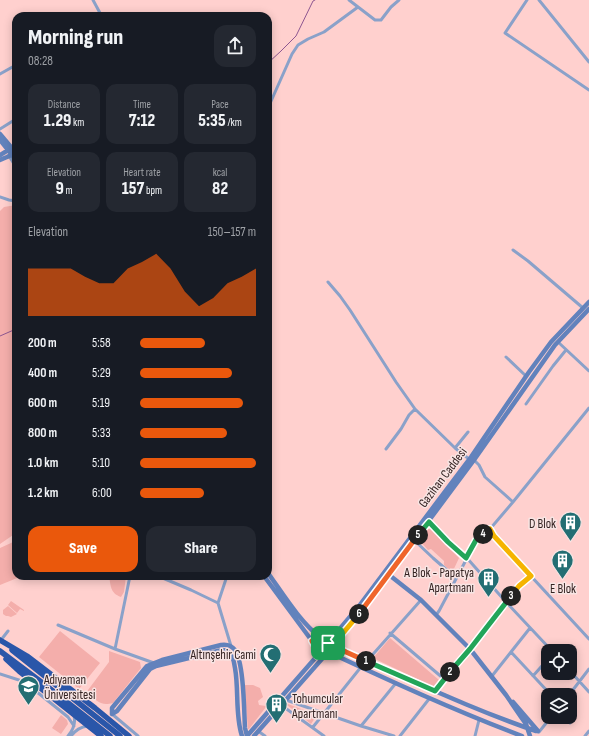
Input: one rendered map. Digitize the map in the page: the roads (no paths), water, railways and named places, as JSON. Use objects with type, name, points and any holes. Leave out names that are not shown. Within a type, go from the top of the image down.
[{"type":"highway","points":[[0,640],[120,736]]},
{"type":"highway","points":[[0,640],[27,656],[129,736]]},
{"type":"highway","points":[[0,652],[19,671],[101,736]]},
{"type":"highway","points":[[0,652],[44,684],[110,736]]},
{"type":"main road","points":[[0,134],[12,152]]},
{"type":"main road","points":[[0,140],[10,149]]},
{"type":"main road","points":[[0,155],[10,149]]},
{"type":"main road","points":[[0,160],[12,154]]},
{"type":"main road","name":"Gazihan Caddesi","points":[[331,644],[371,589],[472,460],[526,376],[551,342],[589,302]]},
{"type":"main road","name":"Gazihan Caddesi","points":[[254,736],[286,700],[331,644],[363,609],[388,574],[429,522],[544,360],[558,342],[589,309]]},
{"type":"main road","points":[[388,574],[421,600],[470,649],[506,695],[521,717],[530,736],[532,732],[539,734]]},
{"type":"main road","points":[[272,578],[290,604],[308,625],[320,637],[331,644],[435,691],[539,734]]},
{"type":"main road","points":[[267,580],[312,641],[316,648],[317,656]]},
{"type":"main road","points":[[312,641],[325,651],[479,720],[522,736]]},
{"type":"main road","points":[[112,714],[155,664],[162,660],[227,644],[235,649],[239,662],[242,678],[245,728],[247,736]]},
{"type":"main road","points":[[155,664],[227,650],[230,653],[234,664],[237,679],[239,728],[242,736]]},
{"type":"main road","name":"Gazihan Caddesi","points":[[247,736],[317,656],[325,651]]},
{"type":"main road","points":[[429,698],[435,691]]},
{"type":"main road","points":[[506,695],[539,734]]},
{"type":"street","points":[[94,0],[99,12]]},
{"type":"street","points":[[349,0],[375,20],[381,20],[391,7],[399,0]]},
{"type":"street","points":[[526,0],[505,33],[589,90]]},
{"type":"street","points":[[539,0],[589,62]]},
{"type":"street","points":[[272,99],[292,54],[298,45],[324,32],[358,7]]},
{"type":"street","points":[[0,74],[12,67]]},
{"type":"street","points":[[0,129],[12,122]]},
{"type":"street","points":[[0,198],[12,200]]},
{"type":"street","points":[[513,250],[583,308]]},
{"type":"street","points":[[328,282],[350,310],[415,409],[455,448],[480,465],[485,477],[514,502]]},
{"type":"street","points":[[558,342],[589,371]]},
{"type":"street","points":[[526,404],[566,350]]},
{"type":"street","points":[[506,357],[526,376]]},
{"type":"street","points":[[436,615],[476,540],[490,529],[514,502],[589,408]]},
{"type":"street","points":[[386,449],[409,415],[415,409]]},
{"type":"street","points":[[455,448],[468,432]]},
{"type":"street","points":[[429,522],[466,558],[545,644]]},
{"type":"street","points":[[490,529],[494,536],[589,639]]},
{"type":"street","points":[[414,540],[456,578]]},
{"type":"street","points":[[435,691],[519,586],[531,576]]},
{"type":"street","points":[[115,649],[129,580]]},
{"type":"street","points":[[167,580],[218,603]]},
{"type":"street","points":[[226,580],[218,603],[231,646]]},
{"type":"street","points":[[367,661],[390,633],[421,600]]},
{"type":"street","points":[[58,625],[155,664]]},
{"type":"street","points":[[492,676],[530,628]]},
{"type":"street","points":[[0,640],[8,631]]},
{"type":"street","points":[[390,633],[444,679]]},
{"type":"street","points":[[511,652],[544,688]]},
{"type":"street","points":[[313,727],[361,667]]},
{"type":"street","points":[[533,676],[541,667]]},
{"type":"street","points":[[574,688],[589,669]]},
{"type":"street","points":[[0,674],[27,684],[68,717],[74,726]]},
{"type":"street","points":[[577,678],[589,692]]},
{"type":"street","points":[[361,726],[396,683]]},
{"type":"street","points":[[400,736],[429,698]]},
{"type":"street","points":[[286,700],[394,736]]},
{"type":"street","points":[[281,705],[324,736]]},
{"type":"street","points":[[68,736],[72,731],[75,722],[73,714]]},
{"type":"street","points":[[112,714],[138,736]]},
{"type":"street","points":[[475,736],[479,720]]},
{"type":"street","points":[[539,734],[546,724]]},
{"type":"street","points":[[72,736],[75,731],[88,726]]},
{"type":"street","points":[[258,731],[265,736]]},
{"type":"street","points":[[585,736],[589,731]]},
{"type":"street","points":[[315,736],[318,732]]},
{"type":"waterway","points":[[272,59],[296,36],[313,1],[315,0]]},
{"type":"waterway","points":[[0,336],[12,331]]},
{"type":"place","name":"D Blok","points":[[571,542]]},
{"type":"place","name":"E Blok","points":[[563,580]]},
{"type":"place","name":"A Blok - Papatya Apartmanı","points":[[489,598]]},
{"type":"place","name":"Altınşehir Cami","points":[[271,674]]},
{"type":"place","name":"Adıyaman Üniversitesi","points":[[28,706]]},
{"type":"place","name":"Tohumcular Apartmanı","points":[[276,724]]}]
